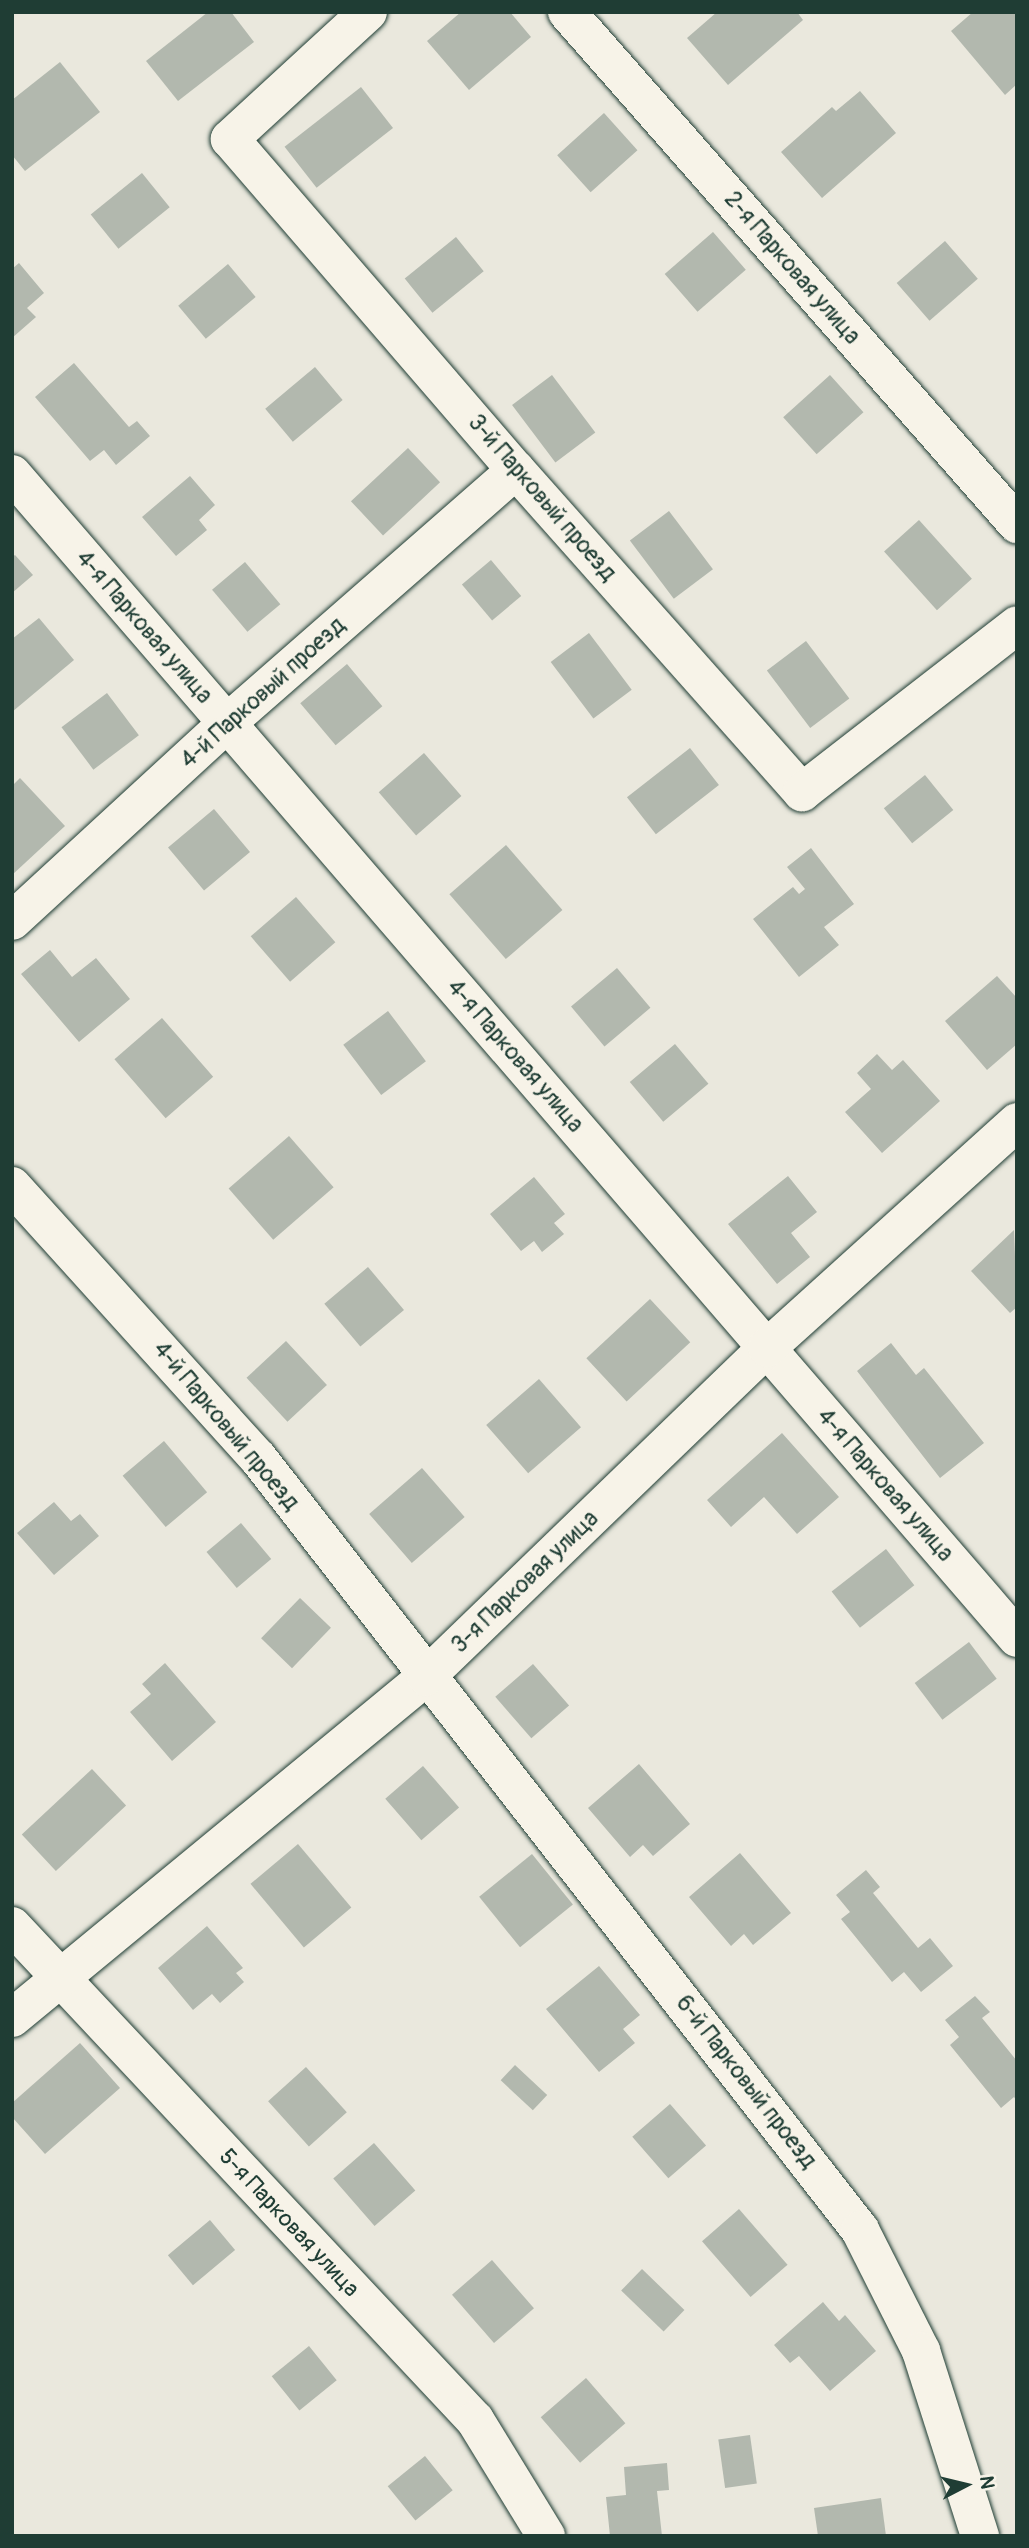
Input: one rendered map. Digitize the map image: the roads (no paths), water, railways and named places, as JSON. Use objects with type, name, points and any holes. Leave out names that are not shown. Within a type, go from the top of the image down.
[{"type":"street","name":"3-й Парковый проезд","points":[[368,12],[230,139],[516,470],[802,792],[1017,625]]},
{"type":"street","name":"2-я Парковая улица","points":[[567,12],[1017,524]]},
{"type":"street","name":"4-й Парковый проезд","points":[[12,921],[227,723],[516,470]]},
{"type":"street","name":"4-я Парковая улица","points":[[12,474],[1017,1638]]},
{"type":"street","name":"3-я Парковая улица","points":[[12,2018],[426,1677],[767,1348],[1017,1122]]},
{"type":"street","name":"4-й Парковый проезд","points":[[12,1185],[258,1458],[426,1677]]},
{"type":"street","name":"6-й Парковый проезд","points":[[426,1677],[557,1838],[860,2230],[921,2351],[980,2536]]},
{"type":"street","name":"5-я Парковая улица","points":[[12,1926],[475,2420],[546,2536]]}]
